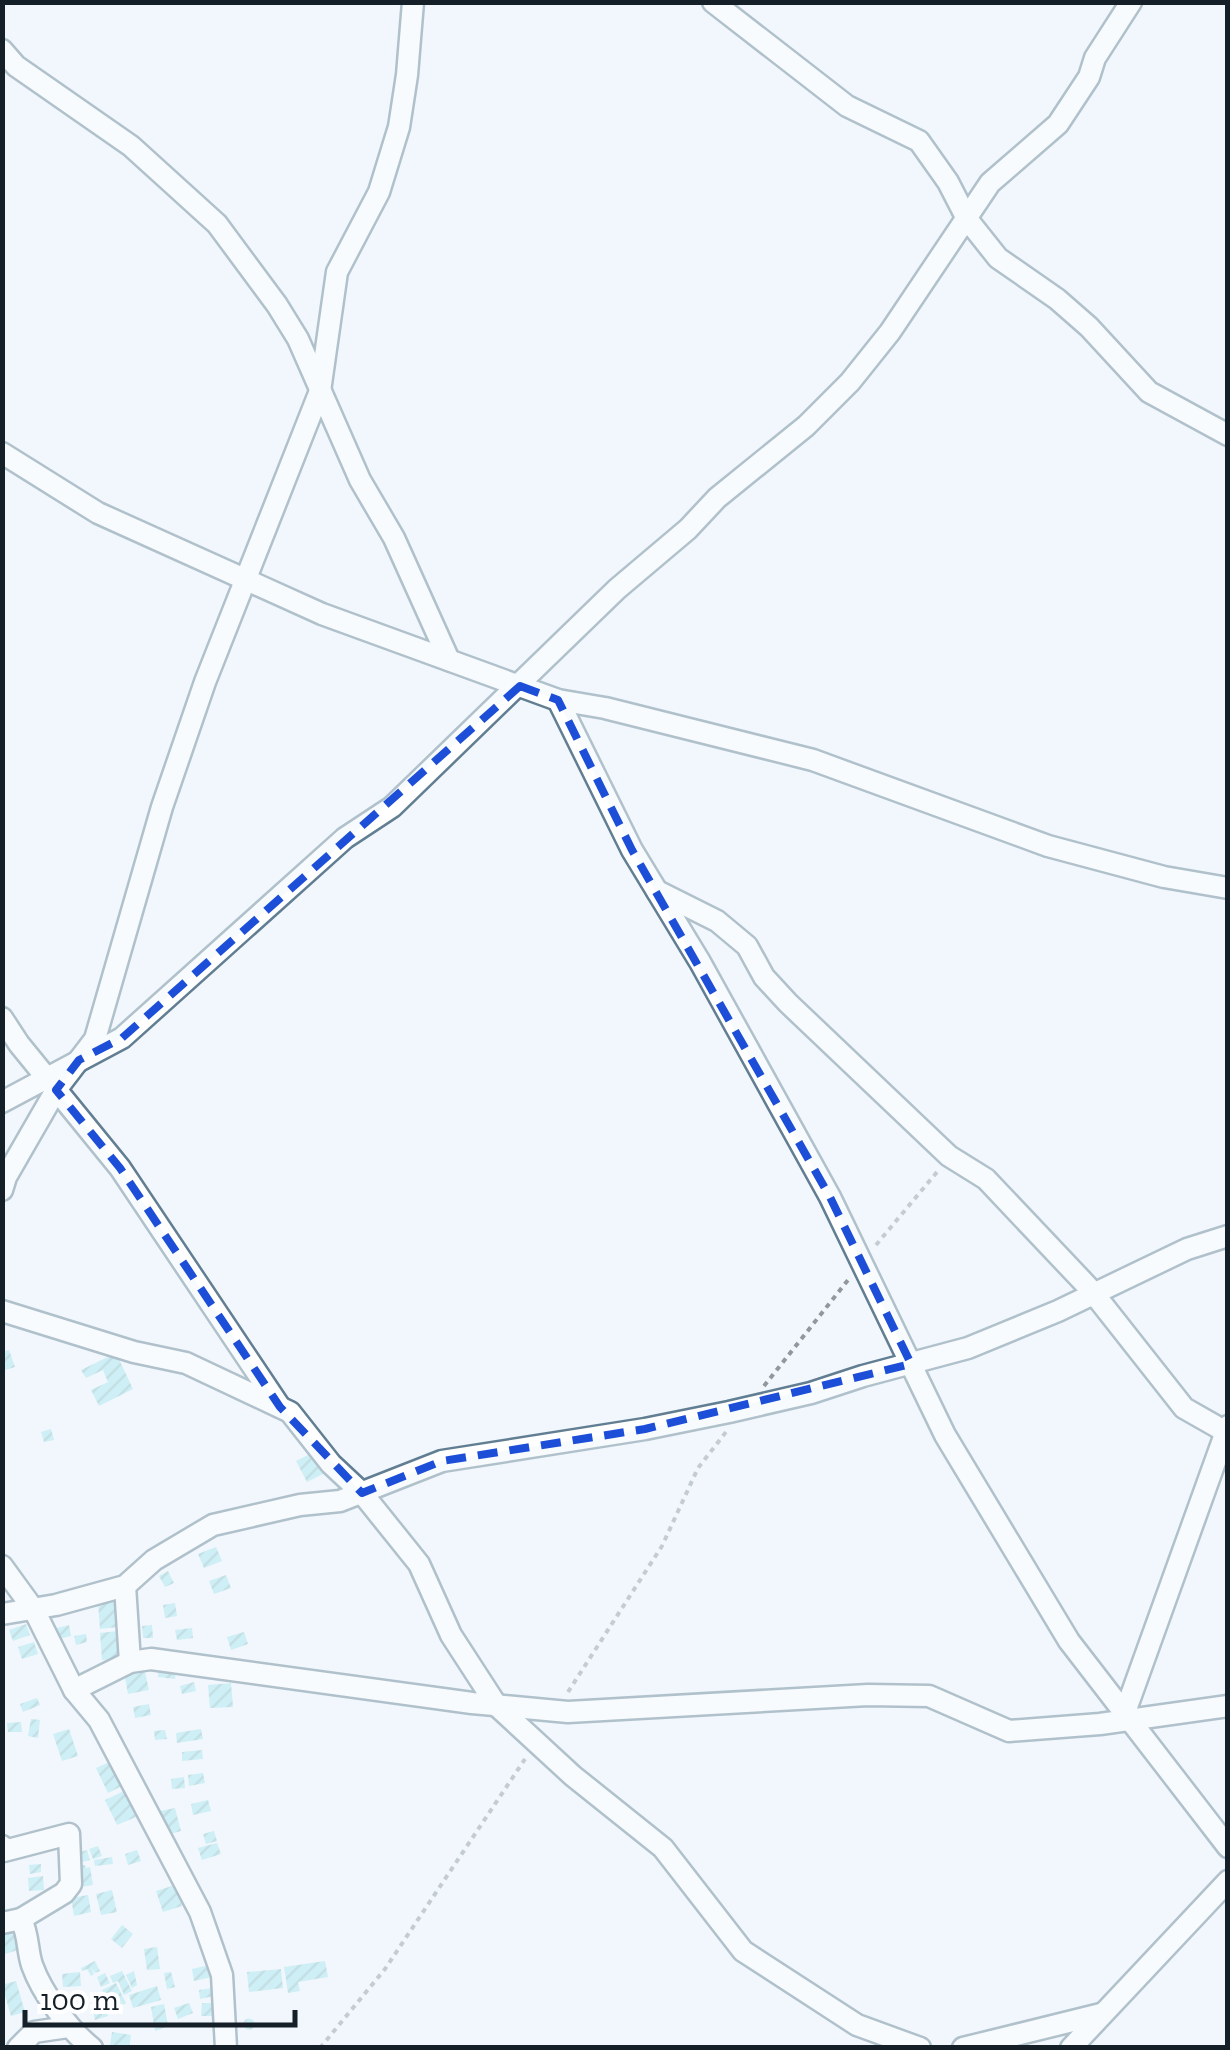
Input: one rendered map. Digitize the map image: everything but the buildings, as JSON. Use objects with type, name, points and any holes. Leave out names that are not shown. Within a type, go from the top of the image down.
[{"type":"street","points":[[2,1102],[51,1084],[79,1060],[95,1039],[162,807],[205,682],[320,391],[337,272],[379,192],[399,127],[408,75],[413,2]]},
{"type":"street","points":[[713,2],[847,106],[919,141],[948,182],[967,219],[998,258],[1058,299],[1089,326],[1149,392],[1228,436]]},
{"type":"street","points":[[79,1060],[122,1038],[345,838],[392,807],[618,589],[688,529],[717,498],[806,426],[850,382],[890,332],[990,183],[1058,124],[1131,2]]},
{"type":"street","points":[[2,50],[16,66],[131,146],[217,224],[277,305],[298,340],[360,480],[394,538],[449,660]]},
{"type":"street","points":[[2,453],[98,514],[322,614],[558,700],[813,760],[1048,846],[1164,877],[1228,888]]},
{"type":"street","points":[[558,700],[632,850],[830,1197],[945,1435],[1069,1641],[1228,1847]]},
{"type":"street","points":[[656,890],[717,921],[747,946],[764,976],[788,1003],[949,1156],[986,1179],[1093,1294],[1184,1408],[1227,1430],[1126,1718]]},
{"type":"street","points":[[2,1018],[120,1168],[280,1407]]},
{"type":"street","points":[[2,1190],[51,1084]]},
{"type":"street","points":[[2,1614],[34,1610],[126,1586],[154,1560],[213,1525],[300,1504],[340,1501],[442,1460],[645,1429],[746,1408],[811,1394],[968,1348],[1228,1234]]},
{"type":"street","points":[[2,1311],[134,1352],[186,1363],[290,1412],[419,1564],[451,1636],[497,1706],[573,1776],[663,1848],[742,1951],[856,2026],[920,2048]]},
{"type":"street","points":[[2,1566],[34,1610],[74,1690],[99,1720],[200,1912],[222,1975],[226,2048]]},
{"type":"street","points":[[126,1586],[130,1662]]},
{"type":"street","points":[[74,1690],[130,1662],[151,1659],[556,1711],[868,1695],[928,1696],[1009,1731],[1228,1706]]},
{"type":"street","points":[[2,1846],[4,1850],[69,1834],[72,1884],[64,1893],[12,1921],[30,1938],[32,1965],[68,2027],[92,2048]]},
{"type":"street","points":[[1071,2048],[1228,1881]]},
{"type":"street","points":[[964,2048],[1101,2014]]},
{"type":"street","points":[[18,2048],[34,2032],[68,2027]]},
{"type":"path","points":[[556,1711],[662,1546],[698,1468],[949,1156]]},
{"type":"path","points":[[320,2048],[384,1968],[536,1742]]},
{"type":"highlighted area","points":[[520,686],[558,700],[632,850],[830,1197],[911,1364],[645,1429],[442,1461],[362,1493],[280,1407],[120,1168],[56,1090],[79,1060],[122,1038]]}]
